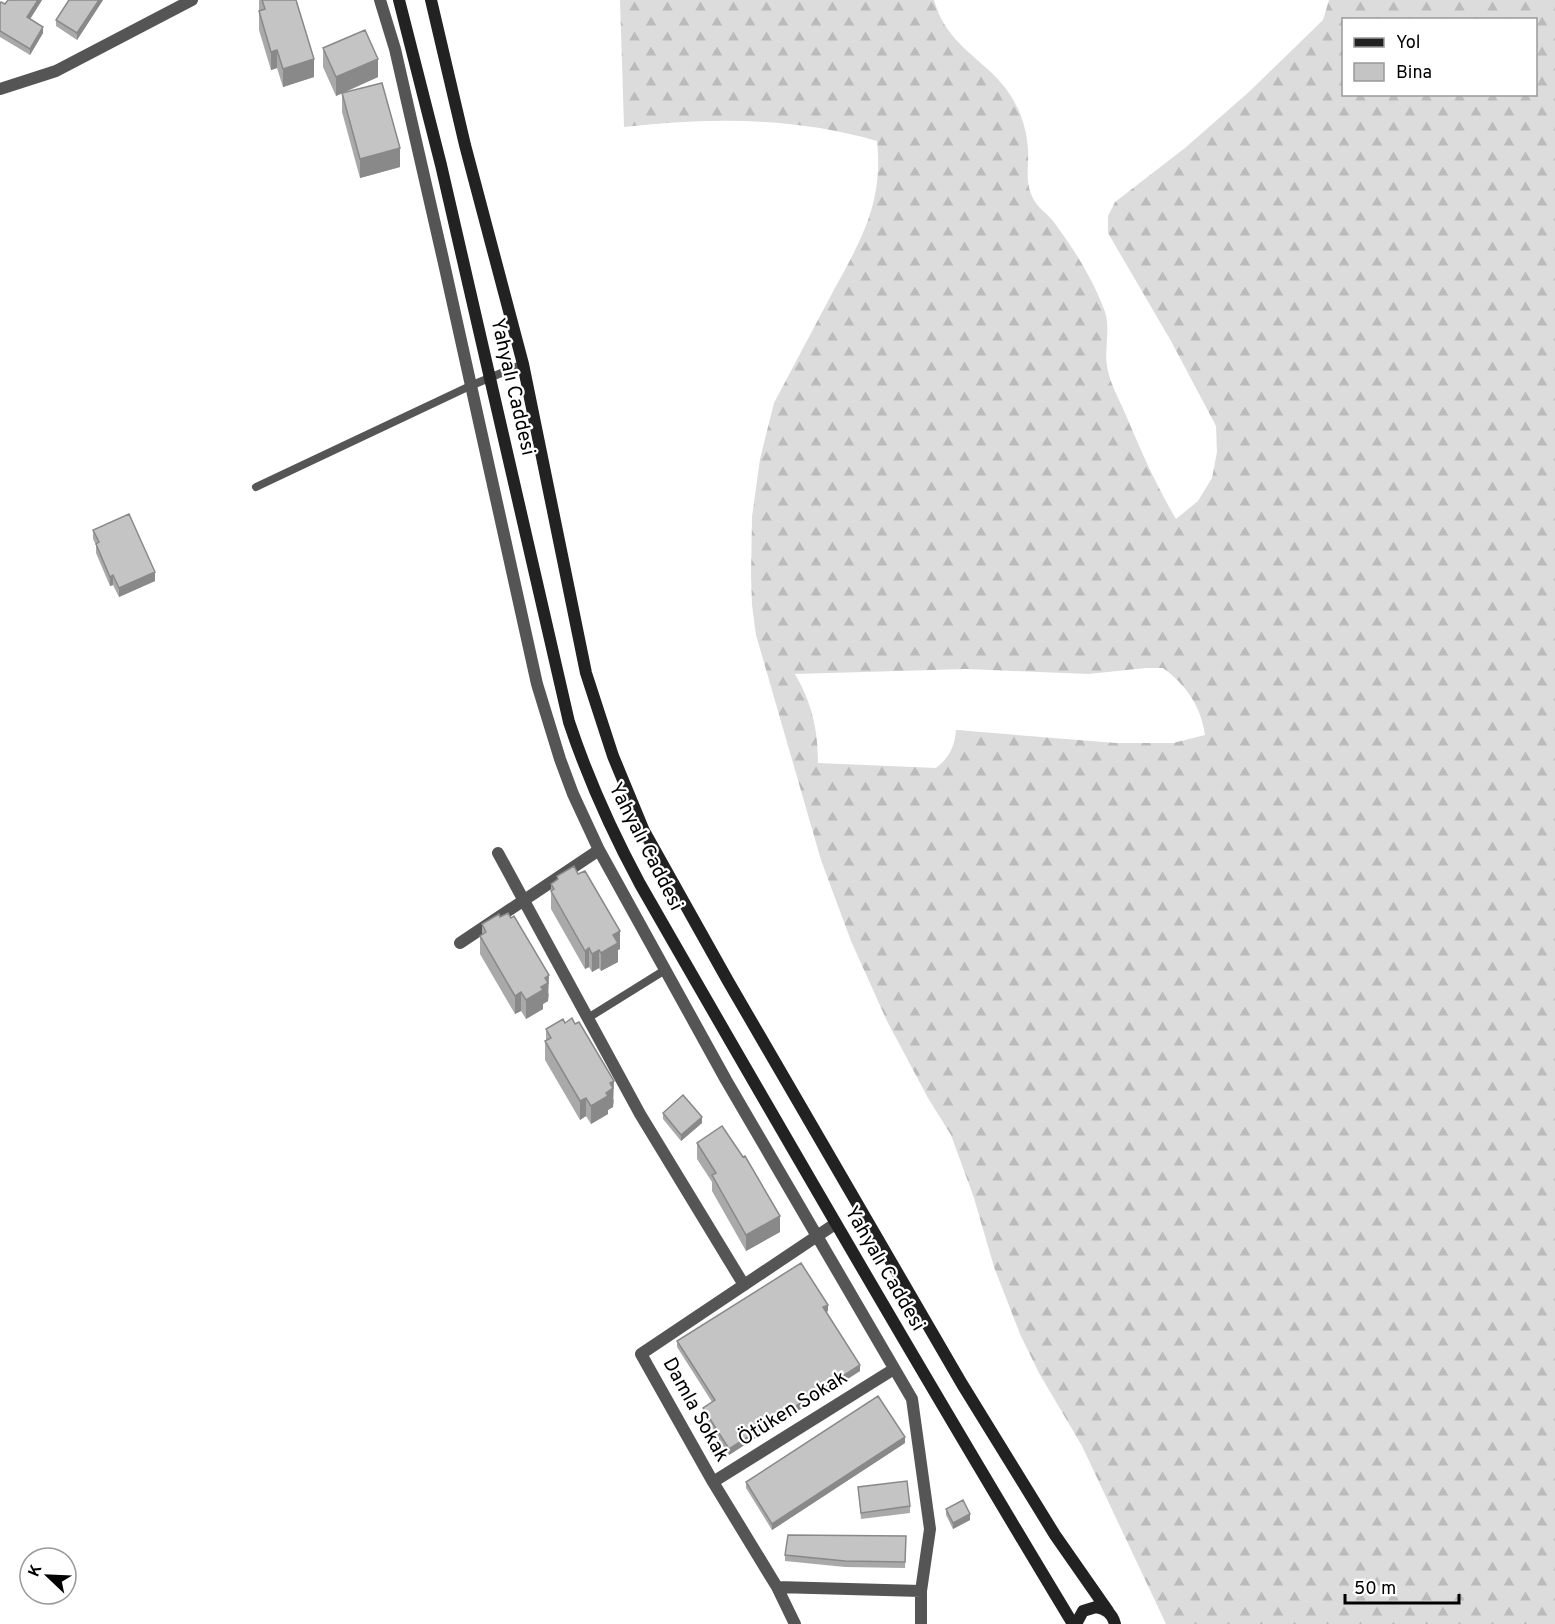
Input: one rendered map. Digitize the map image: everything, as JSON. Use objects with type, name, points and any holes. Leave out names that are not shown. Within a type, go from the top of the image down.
[{"type":"main road","name":"Yahyalı Caddesi","points":[[399,0],[441,165],[569,722],[594,789],[640,885],[835,1224],[968,1451],[1075,1624]]},
{"type":"main road","name":"Yahyalı Caddesi","points":[[431,0],[465,145],[523,364],[586,673],[613,756],[644,831],[957,1375],[1054,1534],[1115,1624]]},
{"type":"main road","points":[[1075,1624],[1089,1608],[1096,1607],[1108,1611]]},
{"type":"street","points":[[0,89],[57,71],[192,0]]},
{"type":"street","points":[[380,0],[394,49],[545,712],[573,794],[599,850],[726,1080],[912,1400],[930,1529],[921,1591],[921,1624]]},
{"type":"street","points":[[460,943],[599,850]]},
{"type":"street","points":[[498,854],[640,1114],[744,1285]]},
{"type":"street","name":"Damla Sokak","points":[[795,1624],[777,1587],[713,1482],[641,1354],[835,1224]]},
{"type":"street","name":"Ötüken Sokak","points":[[713,1482],[894,1369]]},
{"type":"street","points":[[777,1587],[921,1591]]},
{"type":"lane","points":[[256,487],[470,386],[523,364]]},
{"type":"lane","points":[[588,1018],[665,970]]},
{"type":"green space","points":[[620,0],[934,0],[950,33],[998,79],[1018,109],[1027,139],[1031,194],[1070,245],[1101,301],[1107,319],[1106,356],[1111,382],[1149,467],[1176,519],[1198,501],[1212,478],[1217,452],[1216,426],[1171,341],[1108,233],[1108,216],[1115,202],[1185,148],[1250,91],[1323,20],[1329,0],[1555,0],[1555,1624],[1166,1624],[1082,1446],[1039,1373],[1020,1334],[994,1267],[974,1198],[951,1135],[928,1098],[887,1021],[851,941],[821,860],[756,635],[751,576],[752,517],[760,459],[774,403],[859,243],[866,225],[877,186],[877,141],[815,127],[783,123],[720,121],[624,127]],"holes":[[[1163,668],[1191,697],[1200,715],[1205,735],[1173,743],[1116,743],[956,730],[951,751],[936,768],[818,763],[813,717],[795,674],[966,669],[1088,674]]]},
{"type":"building","points":[[8,0],[38,0],[27,17],[43,27],[30,49],[0,31],[0,4],[1,2],[5,4]]},
{"type":"building","points":[[69,0],[99,0],[77,33],[56,20]]},
{"type":"building","points":[[262,0],[296,0],[314,59],[283,69],[277,50],[271,52],[259,11],[265,9]]},
{"type":"building","points":[[365,30],[378,59],[336,77],[323,48]]},
{"type":"building","points":[[382,83],[400,148],[360,159],[342,93]]},
{"type":"building","points":[[129,514],[155,572],[119,588],[113,575],[110,577],[96,544],[99,542],[93,530]]},
{"type":"building","points":[[574,866],[578,874],[585,871],[620,931],[613,935],[618,943],[601,953],[599,950],[592,954],[589,948],[585,951],[551,891],[554,889],[551,884],[558,879],[557,876]]},
{"type":"building","points":[[508,913],[511,918],[514,916],[549,975],[545,978],[548,983],[541,987],[543,990],[526,1000],[521,992],[515,996],[480,936],[486,932],[482,924],[499,914],[500,917]]},
{"type":"building","points":[[572,1018],[575,1024],[579,1022],[614,1081],[610,1083],[613,1088],[606,1093],[608,1096],[591,1106],[586,1098],[580,1101],[545,1041],[551,1038],[546,1029],[563,1019],[565,1023]]},
{"type":"building","points":[[683,1095],[702,1117],[681,1135],[663,1113]]},
{"type":"building","points":[[722,1126],[743,1157],[745,1156],[780,1216],[746,1235],[712,1175],[716,1173],[697,1143]]},
{"type":"building","points":[[801,1263],[828,1305],[823,1307],[860,1365],[729,1449],[703,1408],[715,1400],[677,1341]]},
{"type":"building","points":[[878,1396],[905,1437],[772,1524],[746,1482]]},
{"type":"building","points":[[907,1481],[910,1506],[861,1513],[858,1487]]},
{"type":"building","points":[[963,1500],[970,1514],[953,1523],[946,1509]]},
{"type":"building","points":[[788,1535],[906,1536],[905,1562],[845,1561],[785,1555]]}]
